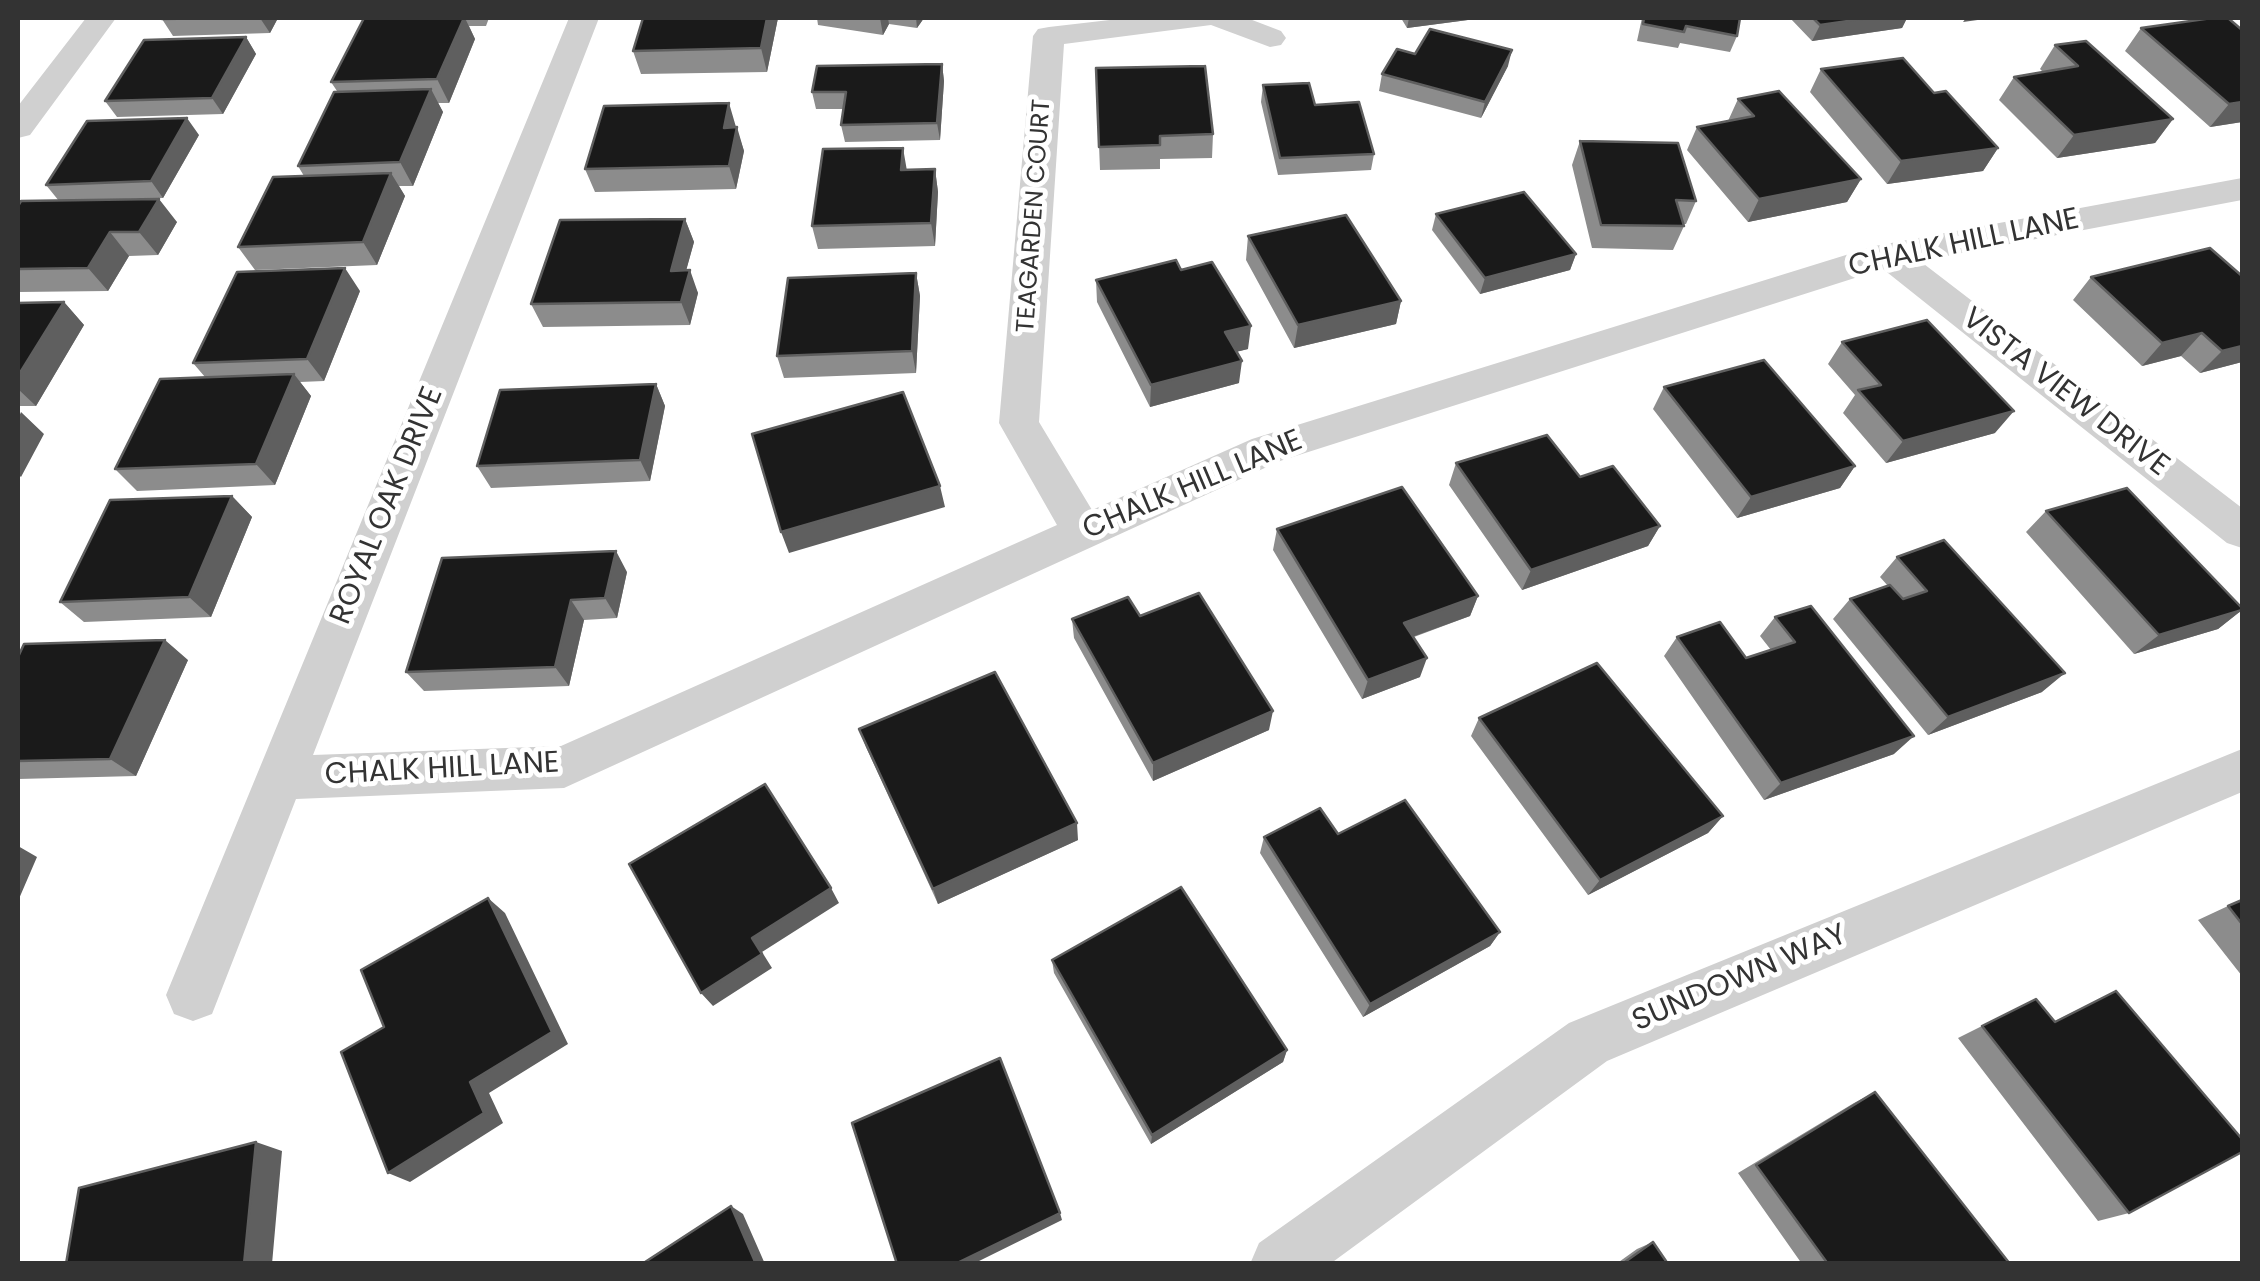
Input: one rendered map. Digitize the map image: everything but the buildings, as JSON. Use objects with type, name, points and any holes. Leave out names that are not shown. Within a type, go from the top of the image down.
[{"type":"street","points":[[18,128],[101,18]]},
{"type":"street","name":"ROYAL OAK DRIVE","points":[[193,995],[584,18]]},
{"type":"street","name":"TEAGARDEN COURT","points":[[1083,532],[1019,423],[1049,36],[1202,18]]},
{"type":"street","points":[[1222,18],[1270,38]]},
{"type":"street","name":"CHALK HILL LANE","points":[[279,778],[564,767],[1266,450],[1888,255],[2242,189]]},
{"type":"street","name":"VISTA VIEW DRIVE","points":[[1888,255],[2242,531]]},
{"type":"street","name":"SUNDOWN WAY","points":[[1280,1264],[1588,1042],[2242,770]]}]
